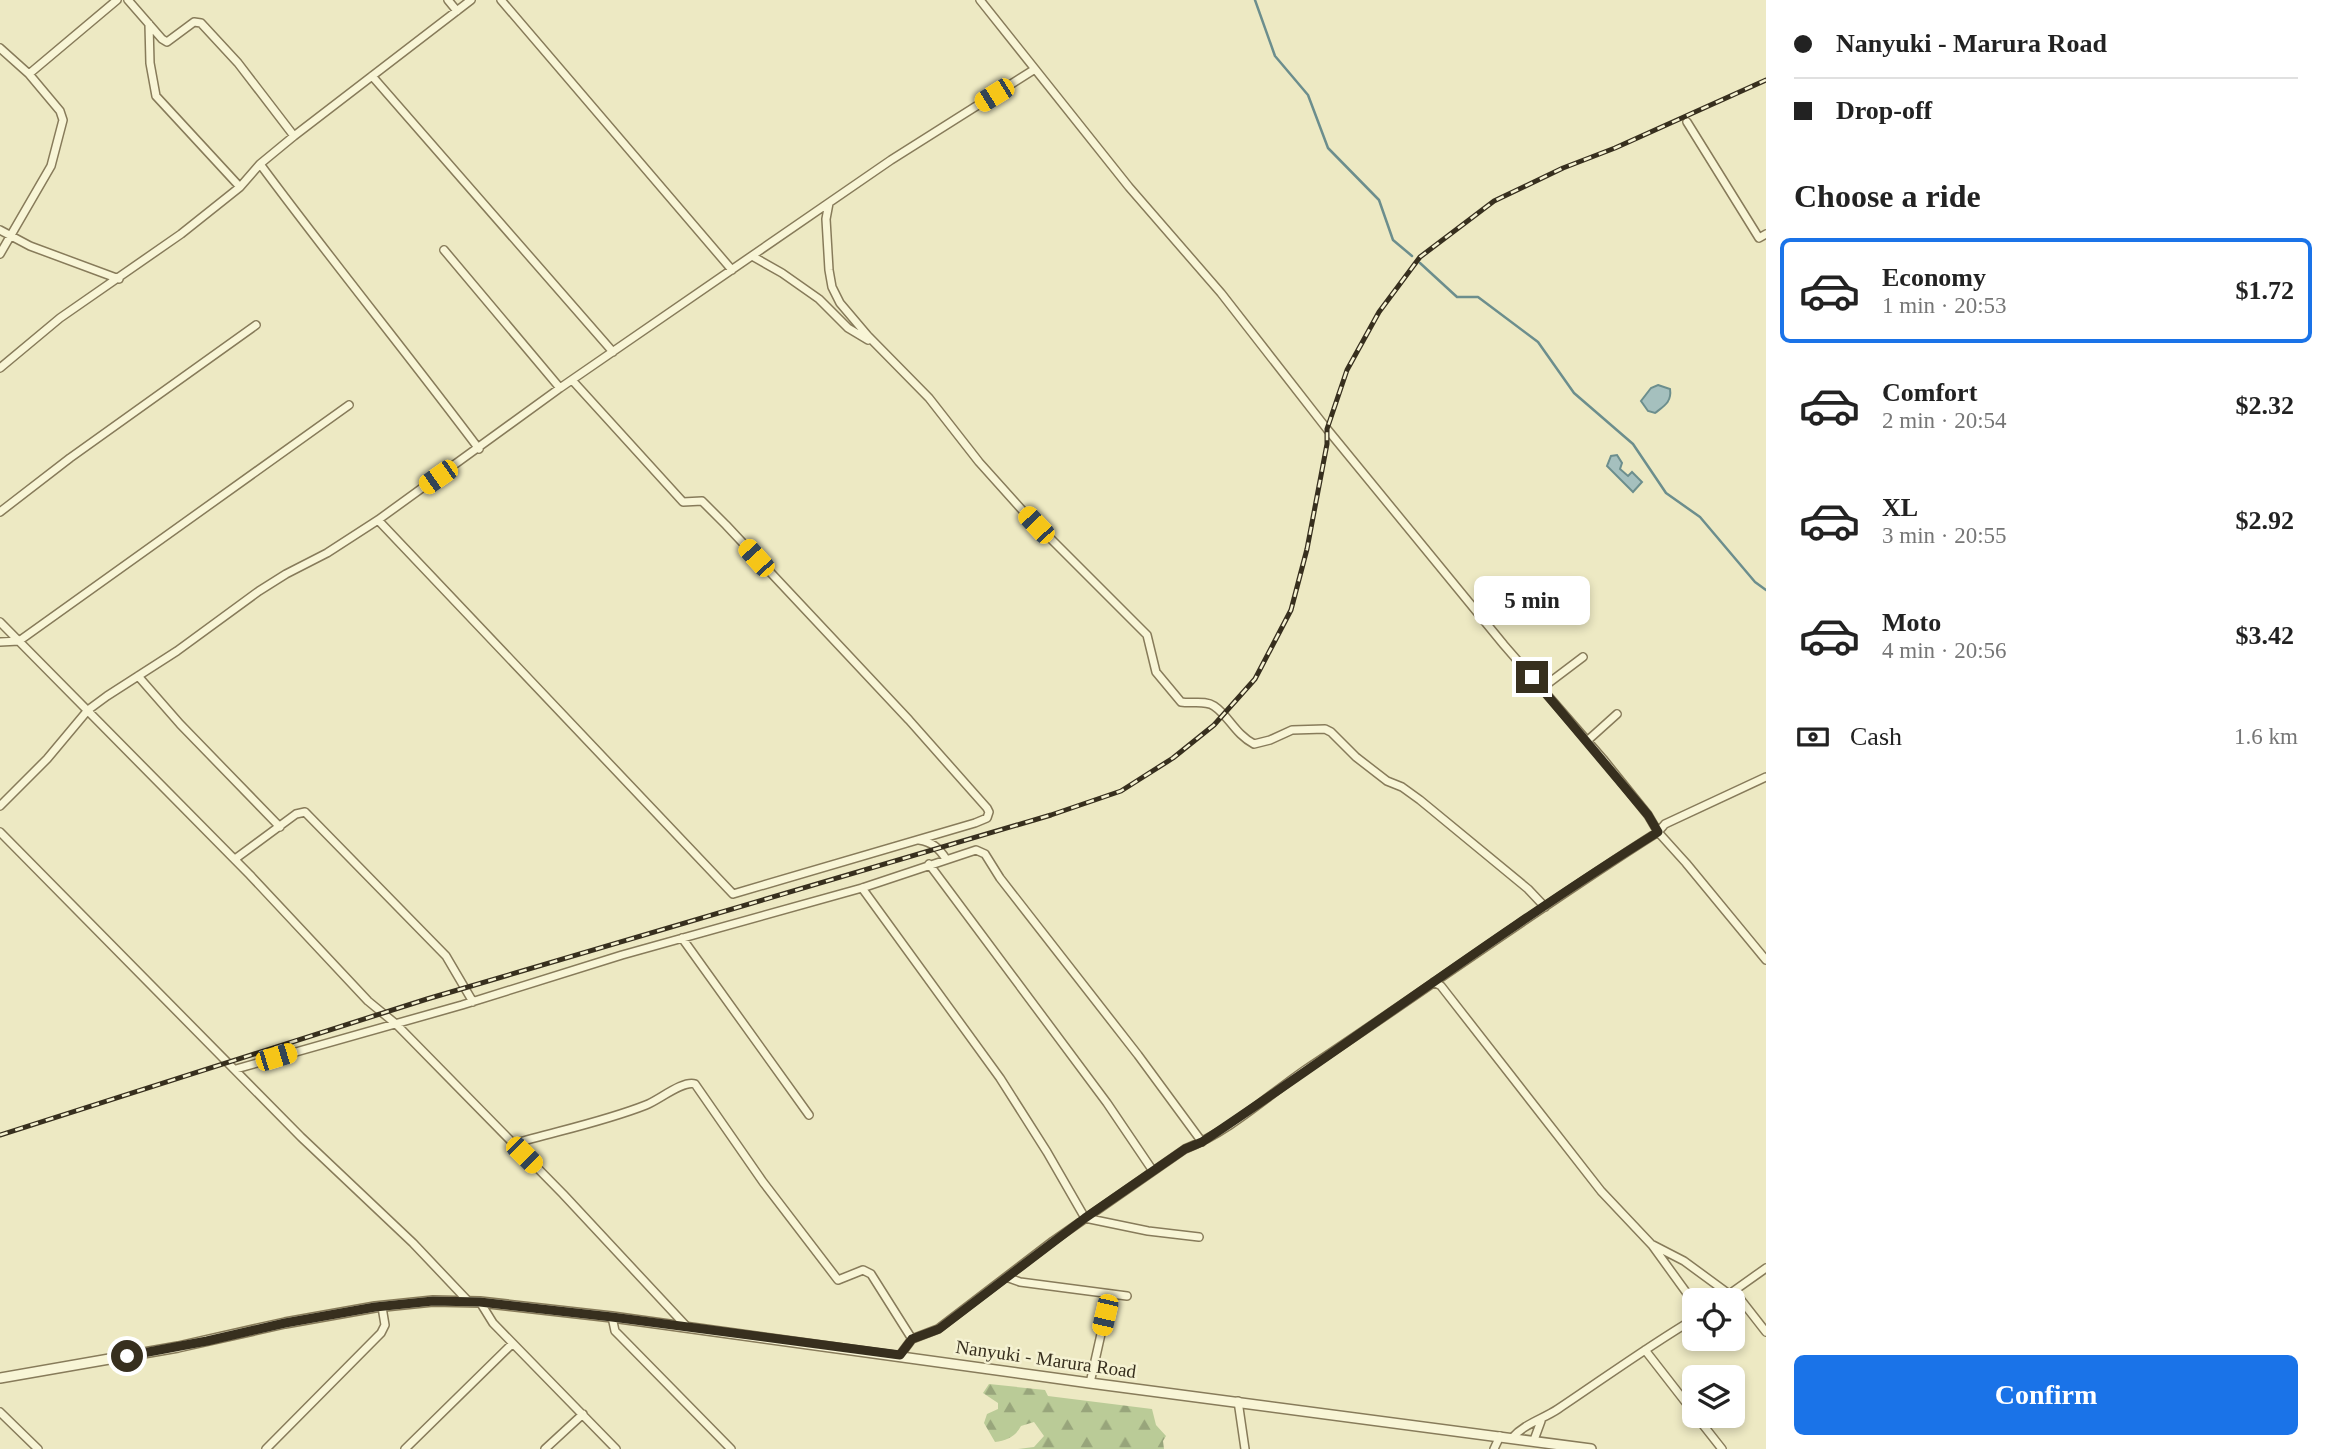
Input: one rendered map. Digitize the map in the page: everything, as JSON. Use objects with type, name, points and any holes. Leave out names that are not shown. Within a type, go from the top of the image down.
[{"type":"street","points":[[29,74],[117,0]]},
{"type":"street","points":[[128,0],[167,42],[194,22],[201,23],[238,63],[294,136]]},
{"type":"street","points":[[447,0],[457,11]]},
{"type":"street","points":[[0,368],[60,318],[181,234],[240,187],[260,164],[294,136],[471,0]]},
{"type":"street","points":[[501,0],[732,270]]},
{"type":"street","points":[[980,0],[1129,187],[1221,293],[1318,419],[1766,960]]},
{"type":"street","points":[[149,24],[150,63],[156,96],[240,187]]},
{"type":"street","points":[[0,48],[29,74],[60,111],[63,120],[51,166],[0,254]]},
{"type":"street","points":[[0,806],[47,759],[88,710],[259,591],[327,553],[378,520],[560,388],[891,160],[1035,69]]},
{"type":"street","points":[[372,76],[612,352]]},
{"type":"street","points":[[1687,122],[1759,238],[1766,234]]},
{"type":"street","points":[[260,164],[479,449]]},
{"type":"street","points":[[829,203],[826,219],[827,246],[832,287],[840,303],[929,398],[1023,511],[1147,635],[1156,672],[1181,702],[1204,702],[1214,706],[1242,737],[1254,744],[1292,730],[1315,728],[1331,732],[1356,757],[1387,781],[1402,787],[1420,800],[1528,889],[1545,907]]},
{"type":"street","points":[[0,230],[43,251],[119,279]]},
{"type":"street","points":[[444,250],[560,388]]},
{"type":"street","points":[[752,256],[819,299],[848,328],[877,345]]},
{"type":"street","points":[[0,512],[70,458],[256,325]]},
{"type":"street","points":[[378,520],[733,894],[744,893],[916,839],[984,821],[989,812],[909,720],[726,525],[702,501],[684,502],[572,380]]},
{"type":"street","points":[[0,642],[19,641],[349,405]]},
{"type":"street","points":[[0,622],[235,859],[368,1001],[396,1024],[595,1227],[688,1328]]},
{"type":"street","points":[[1542,688],[1583,657]]},
{"type":"street","points":[[138,676],[180,724],[280,827]]},
{"type":"street","points":[[1587,741],[1617,714]]},
{"type":"street","points":[[900,1355],[912,1339],[939,1329],[1085,1218],[1185,1149],[1202,1142],[1658,832],[1665,824],[1766,777]]},
{"type":"street","points":[[235,859],[301,812],[310,817],[446,956],[473,1002]]},
{"type":"street","points":[[0,832],[468,1301]]},
{"type":"street","points":[[916,839],[927,841],[938,848],[946,859]]},
{"type":"street","points":[[236,1069],[862,888],[976,850],[985,854],[1202,1142]]},
{"type":"street","points":[[929,864],[1107,1103],[1153,1171]]},
{"type":"street","points":[[862,888],[1000,1078],[1048,1152],[1085,1218],[1148,1231],[1199,1237]]},
{"type":"street","points":[[682,938],[809,1115]]},
{"type":"street","points":[[1434,982],[1441,986],[1601,1191],[1652,1245],[1683,1288]]},
{"type":"street","points":[[513,1144],[622,1114],[663,1097],[687,1083],[695,1084],[763,1182],[838,1280],[863,1270],[871,1274],[912,1339]]},
{"type":"street","points":[[1652,1245],[1684,1261],[1724,1288]]},
{"type":"street","points":[[1739,1288],[1766,1268]]},
{"type":"street","points":[[1006,1278],[1042,1286],[1127,1296]]},
{"type":"street","points":[[1090,1383],[1110,1294]]},
{"type":"street","name":"Nanyuki - Marura Road","points":[[0,1378],[382,1307],[433,1301],[468,1301],[612,1317],[1591,1449]]},
{"type":"street","points":[[480,1302],[492,1323],[616,1449]]},
{"type":"street","points":[[266,1449],[381,1333],[384,1325],[382,1307]]},
{"type":"street","points":[[1745,1308],[1766,1332]]},
{"type":"street","points":[[612,1317],[615,1331],[731,1449]]},
{"type":"street","points":[[1512,1438],[1524,1427],[1541,1420],[1682,1327]]},
{"type":"street","points":[[405,1449],[512,1344]]},
{"type":"street","points":[[1645,1350],[1682,1397]]},
{"type":"street","points":[[1238,1401],[1245,1449]]},
{"type":"street","points":[[0,1412],[38,1449]]},
{"type":"street","points":[[545,1449],[583,1414]]},
{"type":"street","points":[[1534,1440],[1541,1420]]},
{"type":"street","points":[[1706,1428],[1722,1449]]},
{"type":"street","points":[[1494,1449],[1500,1436]]},
{"type":"green space","points":[[989,1384],[1045,1390],[1048,1396],[1152,1409],[1156,1425],[1166,1436],[1163,1441],[1164,1449],[1018,1449],[1034,1447],[1044,1436],[1034,1422],[1021,1426],[1011,1437],[995,1442],[984,1423],[987,1414],[998,1409],[998,1403],[983,1393]]},
{"type":"water","points":[[1658,385],[1670,389],[1670,397],[1655,413],[1648,411],[1641,401],[1651,388]]},
{"type":"water","points":[[1617,455],[1622,463],[1620,469],[1628,476],[1632,472],[1642,482],[1633,492],[1607,466],[1611,456]]},
{"type":"waterway","points":[[1255,0],[1275,56],[1308,95],[1328,148],[1379,200],[1393,240],[1412,256]]},
{"type":"waterway","points":[[1420,263],[1457,297],[1478,297],[1538,342],[1574,393],[1633,444],[1666,493],[1700,517],[1755,582],[1766,590]]},
{"type":"railway","points":[[0,1135],[427,999],[1051,815],[1121,791],[1173,758],[1214,725],[1255,679],[1291,610],[1307,549],[1327,444],[1327,429],[1347,370],[1379,312],[1420,257],[1494,201],[1563,168],[1615,148],[1766,80]]},
{"type":"route","points":[[127,1356],[239,1335],[285,1323],[375,1307],[433,1301],[480,1302],[612,1317],[900,1355],[912,1339],[939,1329],[1053,1241],[1153,1171],[1223,1128],[1461,962],[1658,832],[1648,815],[1603,759],[1532,677]]}]
